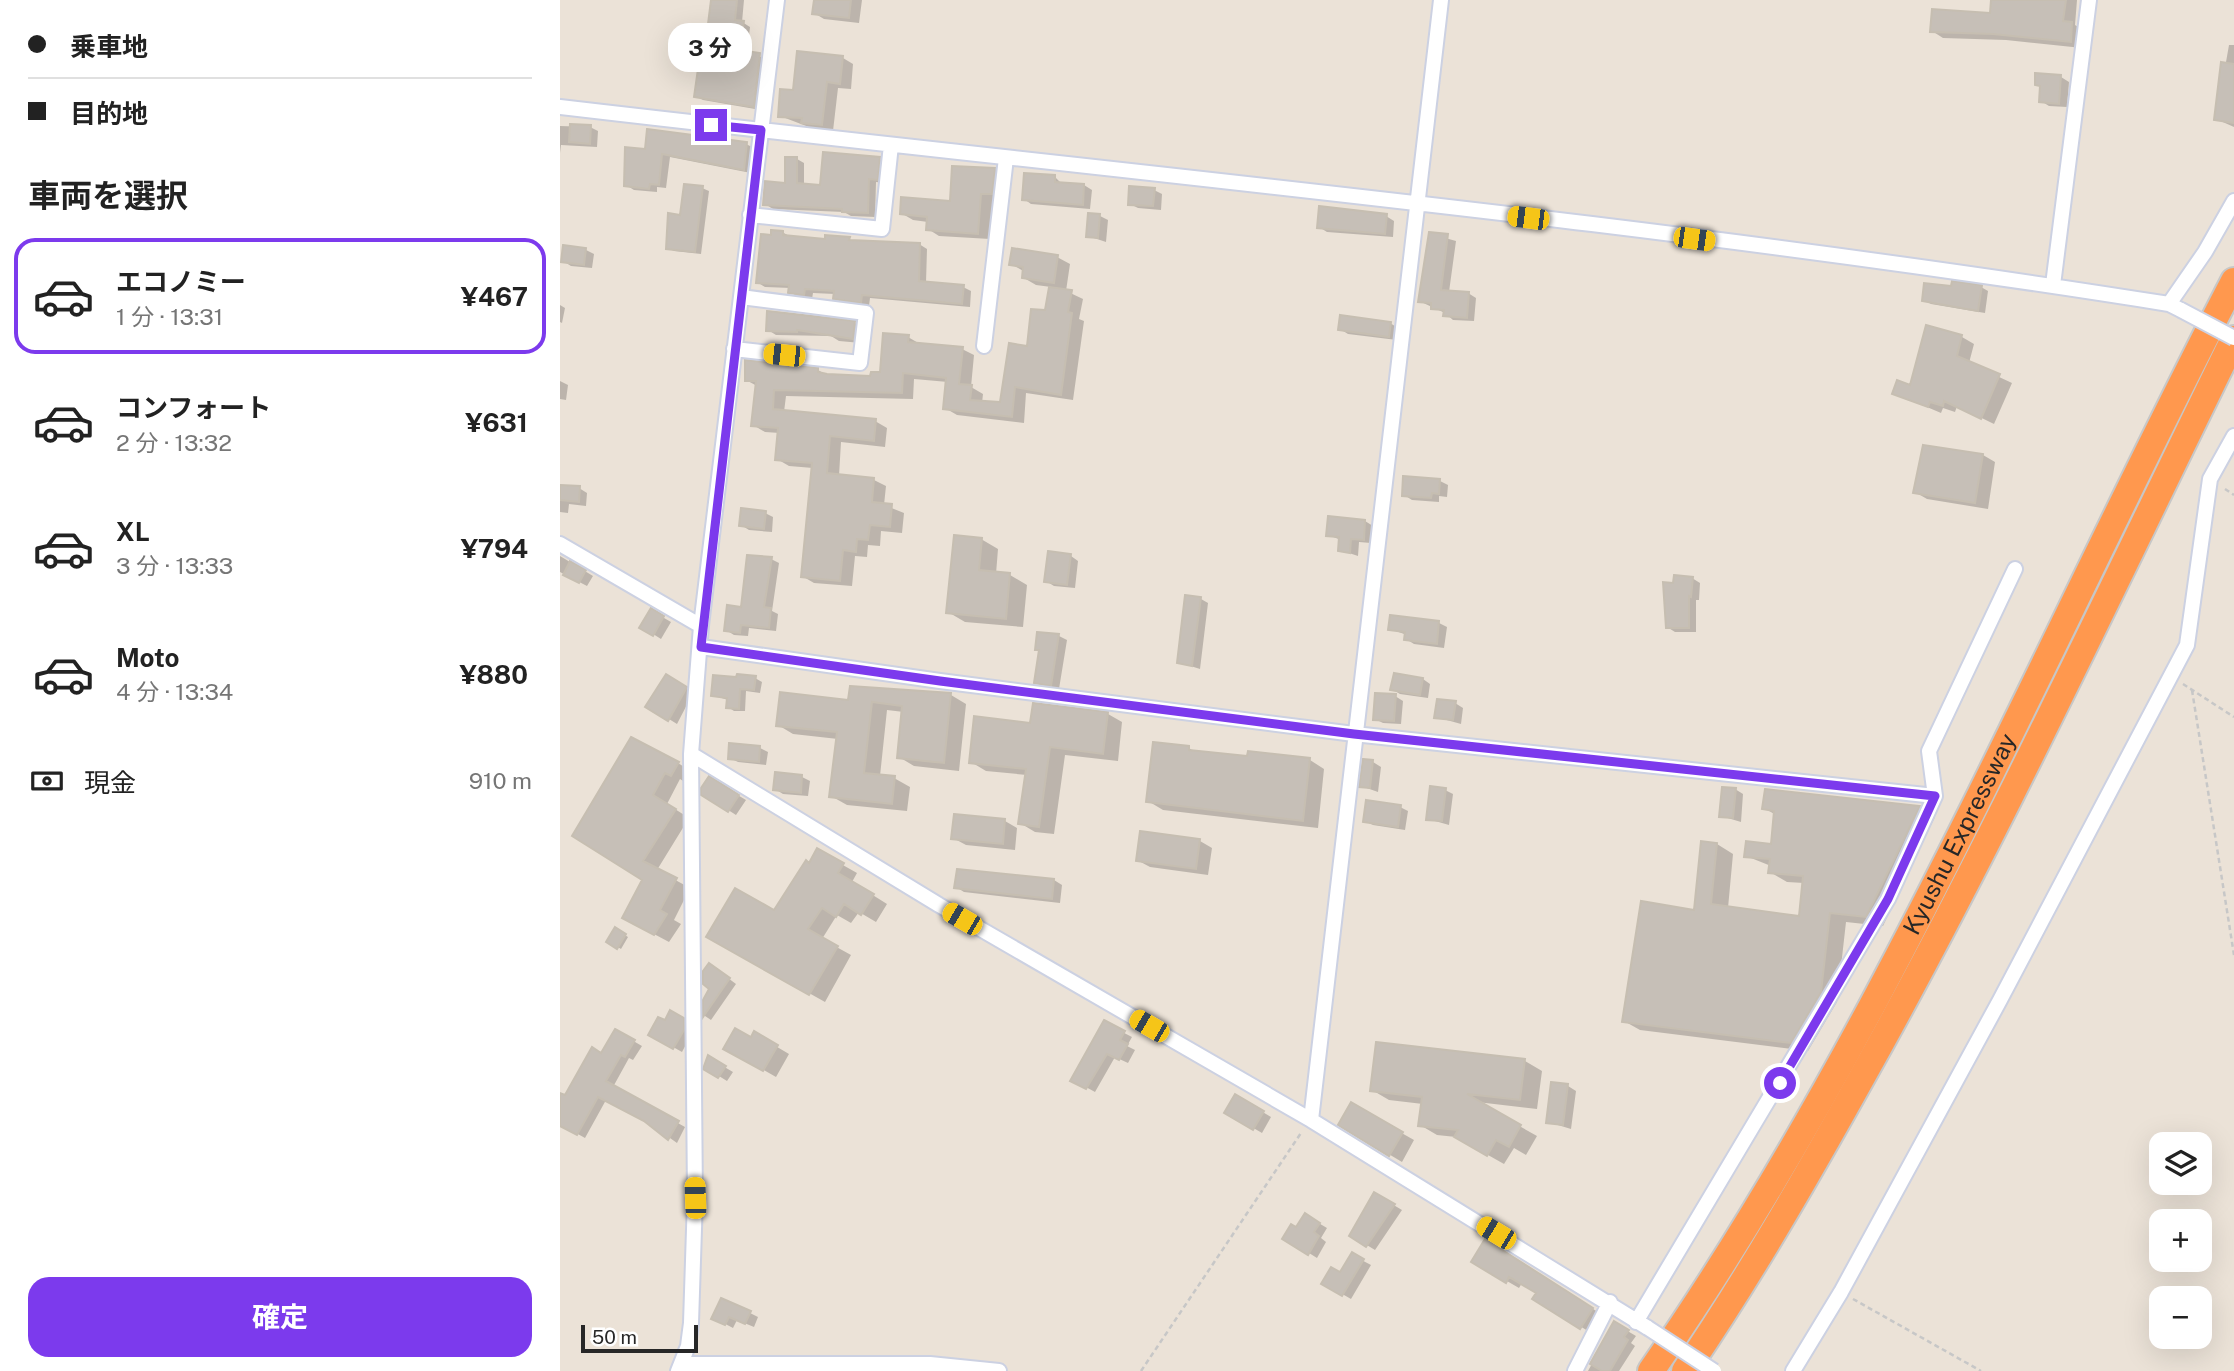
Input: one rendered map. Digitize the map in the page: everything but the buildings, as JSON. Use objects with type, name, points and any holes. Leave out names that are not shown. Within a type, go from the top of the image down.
[{"type":"highway","name":"Kyushu Expressway","points":[[1651,1371],[1778,1173],[1867,1015],[2234,281]]},
{"type":"highway","name":"Kyushu Expressway","points":[[1685,1371],[1802,1184],[1901,1007],[1971,875],[2234,339]]},
{"type":"street","points":[[777,0],[701,626],[691,754],[695,1198],[691,1323],[681,1368],[930,1364],[999,1371]]},
{"type":"street","points":[[1311,1120],[1441,0]]},
{"type":"street","points":[[2053,285],[2089,0]]},
{"type":"street","points":[[560,107],[1417,203],[2053,285],[2175,307],[2234,339]]},
{"type":"street","points":[[750,215],[882,229],[891,145]]},
{"type":"street","points":[[984,346],[1006,158]]},
{"type":"street","points":[[2175,307],[2234,201]]},
{"type":"street","points":[[734,349],[860,363],[866,313],[741,297]]},
{"type":"street","points":[[1793,1371],[1841,1292],[2000,1000],[2187,645],[2210,480],[2234,436]]},
{"type":"street","points":[[560,544],[701,626]]},
{"type":"street","points":[[1642,1325],[1881,910],[1935,796],[1929,751],[2015,569]]},
{"type":"street","points":[[701,647],[940,681],[1354,734],[1935,796]]},
{"type":"street","points":[[691,754],[939,905],[1311,1120],[1610,1302],[1714,1371]]},
{"type":"street","points":[[1575,1371],[1610,1302]]},
{"type":"path","points":[[2234,718],[2192,690],[2234,956]]},
{"type":"path","points":[[1141,1371],[1311,1120]]},
{"type":"path","points":[[1841,1292],[1981,1371]]},
{"type":"route","points":[[711,125],[761,130],[701,626],[701,647],[940,681],[1354,734],[1935,796],[1888,899],[1780,1083]]}]
